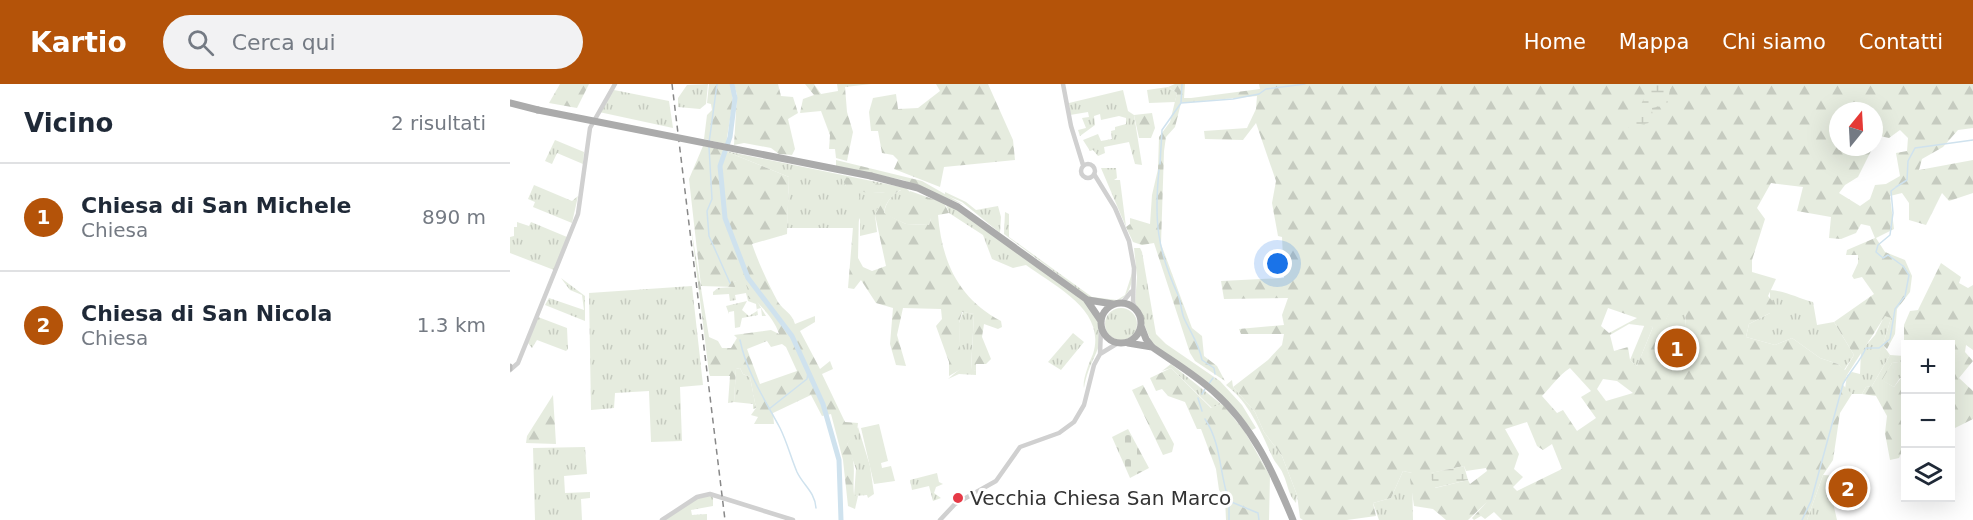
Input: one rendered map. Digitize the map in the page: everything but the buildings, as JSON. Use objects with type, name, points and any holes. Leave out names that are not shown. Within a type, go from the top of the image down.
[{"type":"main road","points":[[510,104],[871,176],[918,188],[950,202],[1086,299],[1102,304],[1118,304],[1136,310],[1146,339],[1152,347],[1211,389],[1231,408],[1252,434],[1272,469],[1293,520]]},
{"type":"main road","points":[[1086,299],[1107,338],[1122,343],[1152,347]]},
{"type":"main road","points":[[1101,325],[1105,311],[1118,304]]},
{"type":"main road","points":[[1122,343],[1136,337],[1141,326]]},
{"type":"street","points":[[510,367],[519,358],[578,214],[590,128],[615,84]]},
{"type":"street","points":[[1064,84],[1071,126],[1085,164],[1081,174],[1092,176],[1096,181],[1115,208],[1130,241],[1134,268],[1133,303],[1136,310]]},
{"type":"street","points":[[1085,164],[1094,167],[1092,176]]},
{"type":"street","points":[[1118,304],[1132,290]]},
{"type":"street","points":[[940,520],[955,504],[996,482],[1020,447],[1059,433],[1075,420],[1084,405],[1090,374],[1101,354],[1101,325]]},
{"type":"street","points":[[1101,354],[1122,343]]},
{"type":"street","points":[[662,520],[697,497],[710,494],[793,520]]},
{"type":"green space","points":[[560,84],[589,84],[577,108],[549,103]]},
{"type":"green space","points":[[708,84],[706,104],[700,109],[678,107],[678,98],[687,85]]},
{"type":"green space","points":[[709,84],[731,84],[733,101],[726,144],[704,139],[707,115],[712,110],[711,104],[707,103]]},
{"type":"green space","points":[[734,84],[778,84],[781,96],[793,97],[798,113],[788,119],[795,149],[792,155],[779,154],[771,148],[744,143],[734,145],[737,95]]},
{"type":"green space","points":[[805,84],[814,84],[821,94],[838,91],[837,84],[871,84],[845,87],[847,112],[853,132],[847,161],[836,158],[835,149],[829,149],[830,135],[821,111],[800,113],[803,99],[814,95]]},
{"type":"green space","points":[[936,84],[988,84],[1013,140],[1015,160],[944,167],[940,187],[894,169],[898,160],[893,155],[882,153],[878,131],[871,131],[869,112],[873,98],[896,94],[898,109],[918,108],[940,91]]},
{"type":"green space","points":[[1185,84],[1184,98],[1191,98],[1260,89],[1259,84],[1973,84],[1973,128],[1958,130],[1943,147],[1922,159],[1919,170],[1973,160],[1973,193],[1949,201],[1942,193],[1926,225],[1909,220],[1909,203],[1902,193],[1890,196],[1894,229],[1876,238],[1885,252],[1905,260],[1912,276],[1910,292],[1897,309],[1895,334],[1887,349],[1883,345],[1891,318],[1885,316],[1847,375],[1843,385],[1852,394],[1840,413],[1833,460],[1823,475],[1807,520],[1502,520],[1494,512],[1485,519],[1481,516],[1474,520],[1472,518],[1487,502],[1468,520],[1446,520],[1433,509],[1414,506],[1410,479],[1412,473],[1403,471],[1391,498],[1373,503],[1376,516],[1347,520],[1303,520],[1300,518],[1297,495],[1282,456],[1264,432],[1255,412],[1233,387],[1268,360],[1282,345],[1284,334],[1241,334],[1239,329],[1284,325],[1282,315],[1288,298],[1224,299],[1221,281],[1284,278],[1282,237],[1278,236],[1272,203],[1276,181],[1256,123],[1243,140],[1205,139],[1204,131],[1247,128],[1256,109],[1257,96],[1181,103],[1175,127],[1166,137],[1164,151],[1161,244],[1192,328],[1202,336],[1204,356],[1217,366],[1225,381],[1195,361],[1190,353],[1154,243],[1142,245],[1133,242],[1126,227],[1130,224],[1130,218],[1150,224],[1152,195],[1158,169],[1159,137],[1170,122],[1177,93],[1168,87]],"holes":[[[1771,183],[1803,187],[1797,211],[1831,217],[1829,238],[1841,239],[1856,233],[1861,224],[1870,226],[1875,238],[1847,250],[1846,255],[1858,255],[1858,263],[1852,276],[1854,279],[1862,277],[1874,294],[1834,322],[1854,355],[1845,370],[1838,364],[1820,358],[1792,338],[1775,345],[1746,337],[1749,324],[1770,313],[1778,315],[1780,310],[1768,296],[1776,279],[1752,272],[1752,260],[1765,219],[1757,208]],[[1608,308],[1637,318],[1609,333],[1601,326]],[[1685,313],[1687,340],[1681,355],[1667,355],[1664,330],[1669,314]],[[1629,324],[1653,327],[1637,366],[1630,360],[1628,347],[1614,351],[1610,335]],[[1570,368],[1591,391],[1581,397],[1596,418],[1577,431],[1563,410],[1557,413],[1542,396]],[[1603,379],[1617,381],[1633,393],[1606,401],[1597,389]],[[1527,422],[1537,446],[1543,450],[1552,444],[1562,469],[1517,491],[1513,487],[1523,477],[1514,469],[1519,454],[1505,429]],[[1464,466],[1466,471],[1486,468],[1487,471],[1470,484],[1468,480],[1435,488],[1431,473]]]},
{"type":"green space","points":[[1652,84],[1671,84],[1667,105],[1652,108],[1653,122],[1628,128]]},
{"type":"green space","points":[[1168,87],[1177,93],[1175,102],[1149,103],[1147,90]]},
{"type":"green space","points":[[614,90],[669,101],[673,128],[599,112]]},
{"type":"green space","points":[[1123,90],[1128,111],[1134,115],[1142,165],[1135,164],[1129,142],[1104,147],[1105,153],[1098,156],[1093,150],[1090,151],[1083,140],[1098,134],[1101,141],[1112,139],[1111,131],[1115,130],[1115,127],[1126,124],[1126,118],[1119,116],[1101,120],[1100,114],[1094,116],[1095,125],[1080,136],[1078,130],[1086,128],[1082,118],[1089,117],[1088,112],[1070,115],[1069,103]]},
{"type":"green space","points":[[1152,113],[1155,128],[1151,138],[1139,138],[1134,115]]},
{"type":"green space","points":[[555,140],[584,152],[583,164],[557,153],[552,164],[545,161]]},
{"type":"green space","points":[[703,146],[725,150],[722,160],[725,151],[789,177],[787,234],[752,244],[778,302],[792,317],[795,324],[815,316],[815,322],[800,331],[820,369],[830,361],[833,369],[822,374],[845,422],[858,423],[857,431],[847,444],[854,464],[854,495],[858,496],[855,509],[848,506],[843,460],[831,414],[822,416],[811,395],[773,413],[774,424],[754,424],[758,417],[751,415],[756,408],[750,377],[743,374],[740,368],[736,369],[734,402],[728,403],[730,376],[710,376],[691,227],[709,337],[718,341],[722,348],[731,348],[737,338],[734,335],[771,330],[779,334],[765,311],[754,299],[749,299],[747,294],[750,291],[743,279],[734,282],[735,287],[701,286],[689,179]],"holes":[[[767,341],[771,347],[782,344],[786,347],[797,371],[760,384],[747,349]]]},
{"type":"green space","points":[[725,151],[906,188],[930,200],[930,205],[910,205],[931,219],[929,225],[906,224],[884,214],[890,199],[901,190],[841,177],[846,186],[866,191],[886,192],[875,215],[877,232],[860,236],[860,218],[855,228],[787,228],[789,177]]},
{"type":"green space","points":[[836,160],[922,181],[964,205],[903,180],[836,166]]},
{"type":"green space","points":[[1101,168],[1116,168],[1117,178],[1114,180],[1120,180],[1126,227]]},
{"type":"green space","points":[[840,176],[902,189],[890,199],[884,213],[906,224],[929,225],[931,219],[889,213],[890,208],[896,204],[930,205],[929,200],[909,193],[910,191],[944,203],[949,213],[938,215],[943,248],[948,263],[963,290],[986,312],[1001,321],[1002,327],[998,329],[984,324],[982,337],[991,359],[986,364],[976,364],[976,371],[971,370],[974,314],[962,312],[959,323],[961,369],[949,376],[949,362],[936,326],[942,319],[941,309],[903,308],[897,335],[906,366],[896,365],[890,344],[893,308],[876,303],[861,280],[854,289],[848,288],[854,215],[859,211],[858,258],[863,267],[872,271],[886,266],[875,215],[885,192],[867,193],[858,190],[860,201],[851,205],[846,186]]},
{"type":"green space","points":[[534,185],[572,201],[578,196],[572,223],[533,207],[535,202],[528,199]]},
{"type":"green space","points":[[945,192],[966,202],[976,210],[998,206],[1001,217],[1000,233],[962,202],[945,195]]},
{"type":"green space","points":[[945,202],[975,221],[1084,301],[1094,315],[1101,336],[1084,388],[1085,377],[1093,354],[1095,338],[1092,324],[1085,312],[1063,291],[1026,265],[1013,268],[992,259],[983,235],[949,213]]},
{"type":"green space","points":[[1005,212],[1009,214],[1009,237],[1092,297],[1117,300],[1125,295],[1132,273],[1129,290],[1125,296],[1112,303],[1088,297],[1004,234]]},
{"type":"green space","points":[[517,222],[529,226],[531,222],[567,237],[554,270],[510,253],[510,237],[514,236],[514,227],[517,227]]},
{"type":"green space","points":[[1134,248],[1140,248],[1142,252],[1156,334],[1166,344],[1220,381],[1242,405],[1256,428],[1252,430],[1236,411],[1152,343],[1135,303],[1137,277]]},
{"type":"green space","points":[[1941,263],[1961,277],[1959,283],[1968,288],[1973,285],[1973,350],[1966,345],[1965,352],[1973,361],[1959,378],[1973,391],[1973,419],[1955,428],[1955,340],[1904,340],[1904,325],[1910,311],[1918,310]]},
{"type":"green space","points":[[561,278],[585,296],[585,321],[545,305],[549,298],[584,310],[582,295],[570,290]]},
{"type":"green space","points":[[743,278],[766,316],[762,316],[761,308],[757,309],[758,315],[742,318],[740,327],[735,328],[734,311],[729,314],[726,306],[747,301],[742,310],[749,316],[757,311],[756,304],[748,301],[746,293],[735,295],[736,300],[730,301],[729,294],[713,295],[713,292],[718,288],[734,287],[734,282]]},
{"type":"green space","points":[[692,286],[703,385],[680,387],[682,441],[651,442],[649,391],[615,393],[614,408],[591,410],[589,293]]},
{"type":"green space","points":[[1770,290],[1813,302],[1817,325],[1834,322],[1854,355],[1844,370],[1838,364],[1820,358],[1792,338],[1775,345],[1746,337],[1749,324],[1770,313]]},
{"type":"green space","points":[[1121,308],[1132,313],[1137,324],[1132,335],[1121,340],[1110,335],[1105,324],[1110,313]]},
{"type":"green space","points":[[963,312],[974,314],[971,369],[976,371],[976,375],[959,374],[948,379],[960,369],[959,323]]},
{"type":"green space","points":[[1669,313],[1685,313],[1687,340],[1681,355],[1667,355],[1667,345],[1661,329]]},
{"type":"green space","points":[[1885,315],[1891,318],[1883,345],[1890,355],[1872,386],[1866,387],[1862,394],[1852,394],[1845,389],[1847,375],[1852,372],[1860,374],[1861,351],[1875,335]]},
{"type":"green space","points":[[538,317],[567,328],[568,349],[566,351],[537,340],[532,348],[528,343]]},
{"type":"green space","points":[[1645,324],[1653,327],[1637,366],[1630,360]]},
{"type":"green space","points":[[1073,333],[1084,342],[1061,370],[1048,362]]},
{"type":"green space","points":[[1890,355],[1901,356],[1901,362],[1892,363],[1882,380],[1894,387],[1901,378],[1901,454],[1899,458],[1890,460],[1885,433],[1887,416],[1876,396],[1862,394],[1866,387],[1872,386]]},
{"type":"green space","points":[[1901,362],[1901,378],[1894,387],[1881,380],[1892,363]]},
{"type":"green space","points":[[1171,364],[1221,404],[1212,408],[1171,368],[1162,371]]},
{"type":"green space","points":[[740,368],[743,374],[750,377],[756,408],[753,409],[753,404],[734,402],[736,369]]},
{"type":"green space","points":[[1171,368],[1211,408],[1221,404],[1224,406],[1245,432],[1270,476],[1269,520],[1226,520],[1225,498],[1219,490],[1216,469],[1201,429],[1197,429],[1185,402],[1168,396],[1162,389],[1156,391],[1150,378]]},
{"type":"green space","points":[[1232,380],[1233,387],[1255,412],[1264,432],[1282,456],[1297,495],[1296,503],[1254,419],[1242,400],[1226,385]]},
{"type":"green space","points":[[1143,385],[1174,444],[1172,452],[1163,455],[1132,390]]},
{"type":"green space","points":[[553,395],[556,444],[526,443],[527,436]]},
{"type":"green space","points":[[879,424],[888,461],[881,463],[882,468],[891,466],[895,481],[874,484],[861,428]]},
{"type":"green space","points":[[858,427],[870,466],[874,494],[868,498],[867,495],[854,496],[856,469],[847,444]]},
{"type":"green space","points":[[1128,429],[1149,468],[1130,478],[1112,437]]},
{"type":"green space","points":[[585,447],[587,474],[564,476],[565,493],[590,492],[590,498],[581,499],[582,520],[535,520],[533,448]]},
{"type":"green space","points":[[1464,466],[1468,480],[1434,488],[1430,473]]},
{"type":"green space","points":[[1403,471],[1412,473],[1413,520],[1379,520],[1373,503],[1391,498]]},
{"type":"green space","points":[[937,473],[939,482],[943,484],[936,487],[934,493],[941,498],[933,501],[929,486],[912,490],[910,480]]},
{"type":"green space","points":[[1823,475],[1838,476],[1838,496],[1832,498],[1837,520],[1807,520]]},
{"type":"green space","points":[[705,494],[713,497],[713,506],[691,510],[692,515],[707,514],[707,520],[662,520]]},
{"type":"waterway","points":[[709,143],[717,84]]},
{"type":"waterway","points":[[732,84],[735,98],[730,137],[720,166],[725,218],[748,278],[792,336],[823,404],[839,460],[841,520]]},
{"type":"waterway","points":[[1160,164],[1162,130],[1181,103],[1182,84]]},
{"type":"waterway","points":[[1181,103],[1233,99],[1259,94],[1266,89],[1305,84]]},
{"type":"waterway","points":[[1896,187],[1907,180],[1908,161],[1915,148],[1973,140]]},
{"type":"waterway","points":[[709,147],[712,199],[707,211],[709,236],[730,283]]},
{"type":"waterway","points":[[1159,170],[1157,219],[1165,263],[1179,298],[1184,318],[1197,343],[1202,360],[1214,368],[1215,374]]},
{"type":"waterway","points":[[1802,520],[1811,501],[1843,384],[1866,348],[1879,348],[1890,339],[1895,309],[1905,296],[1909,275],[1903,266],[1888,255],[1883,258],[1876,252],[1878,245],[1890,235],[1893,213],[1891,191],[1895,188]]},
{"type":"waterway","points":[[740,340],[751,374],[780,428],[799,477],[811,493],[816,508]]},
{"type":"waterway","points":[[769,409],[807,379],[808,372]]},
{"type":"waterway","points":[[1208,385],[1213,378]]},
{"type":"waterway","points":[[1202,394],[1205,389]]},
{"type":"waterway","points":[[1198,398],[1202,411]]},
{"type":"waterway","points":[[1205,419],[1215,439],[1229,501],[1258,513],[1259,520]]},
{"type":"waterway","points":[[1229,503],[1229,520]]},
{"type":"railway","points":[[672,84],[725,520]]},
{"type":"place","name":"Chiesa di San Michele","points":[[1677,348]]},
{"type":"place","name":"Chiesa di San Nicola","points":[[1848,488]]},
{"type":"place","name":"Vecchia Chiesa San Marco","points":[[958,498]]}]
